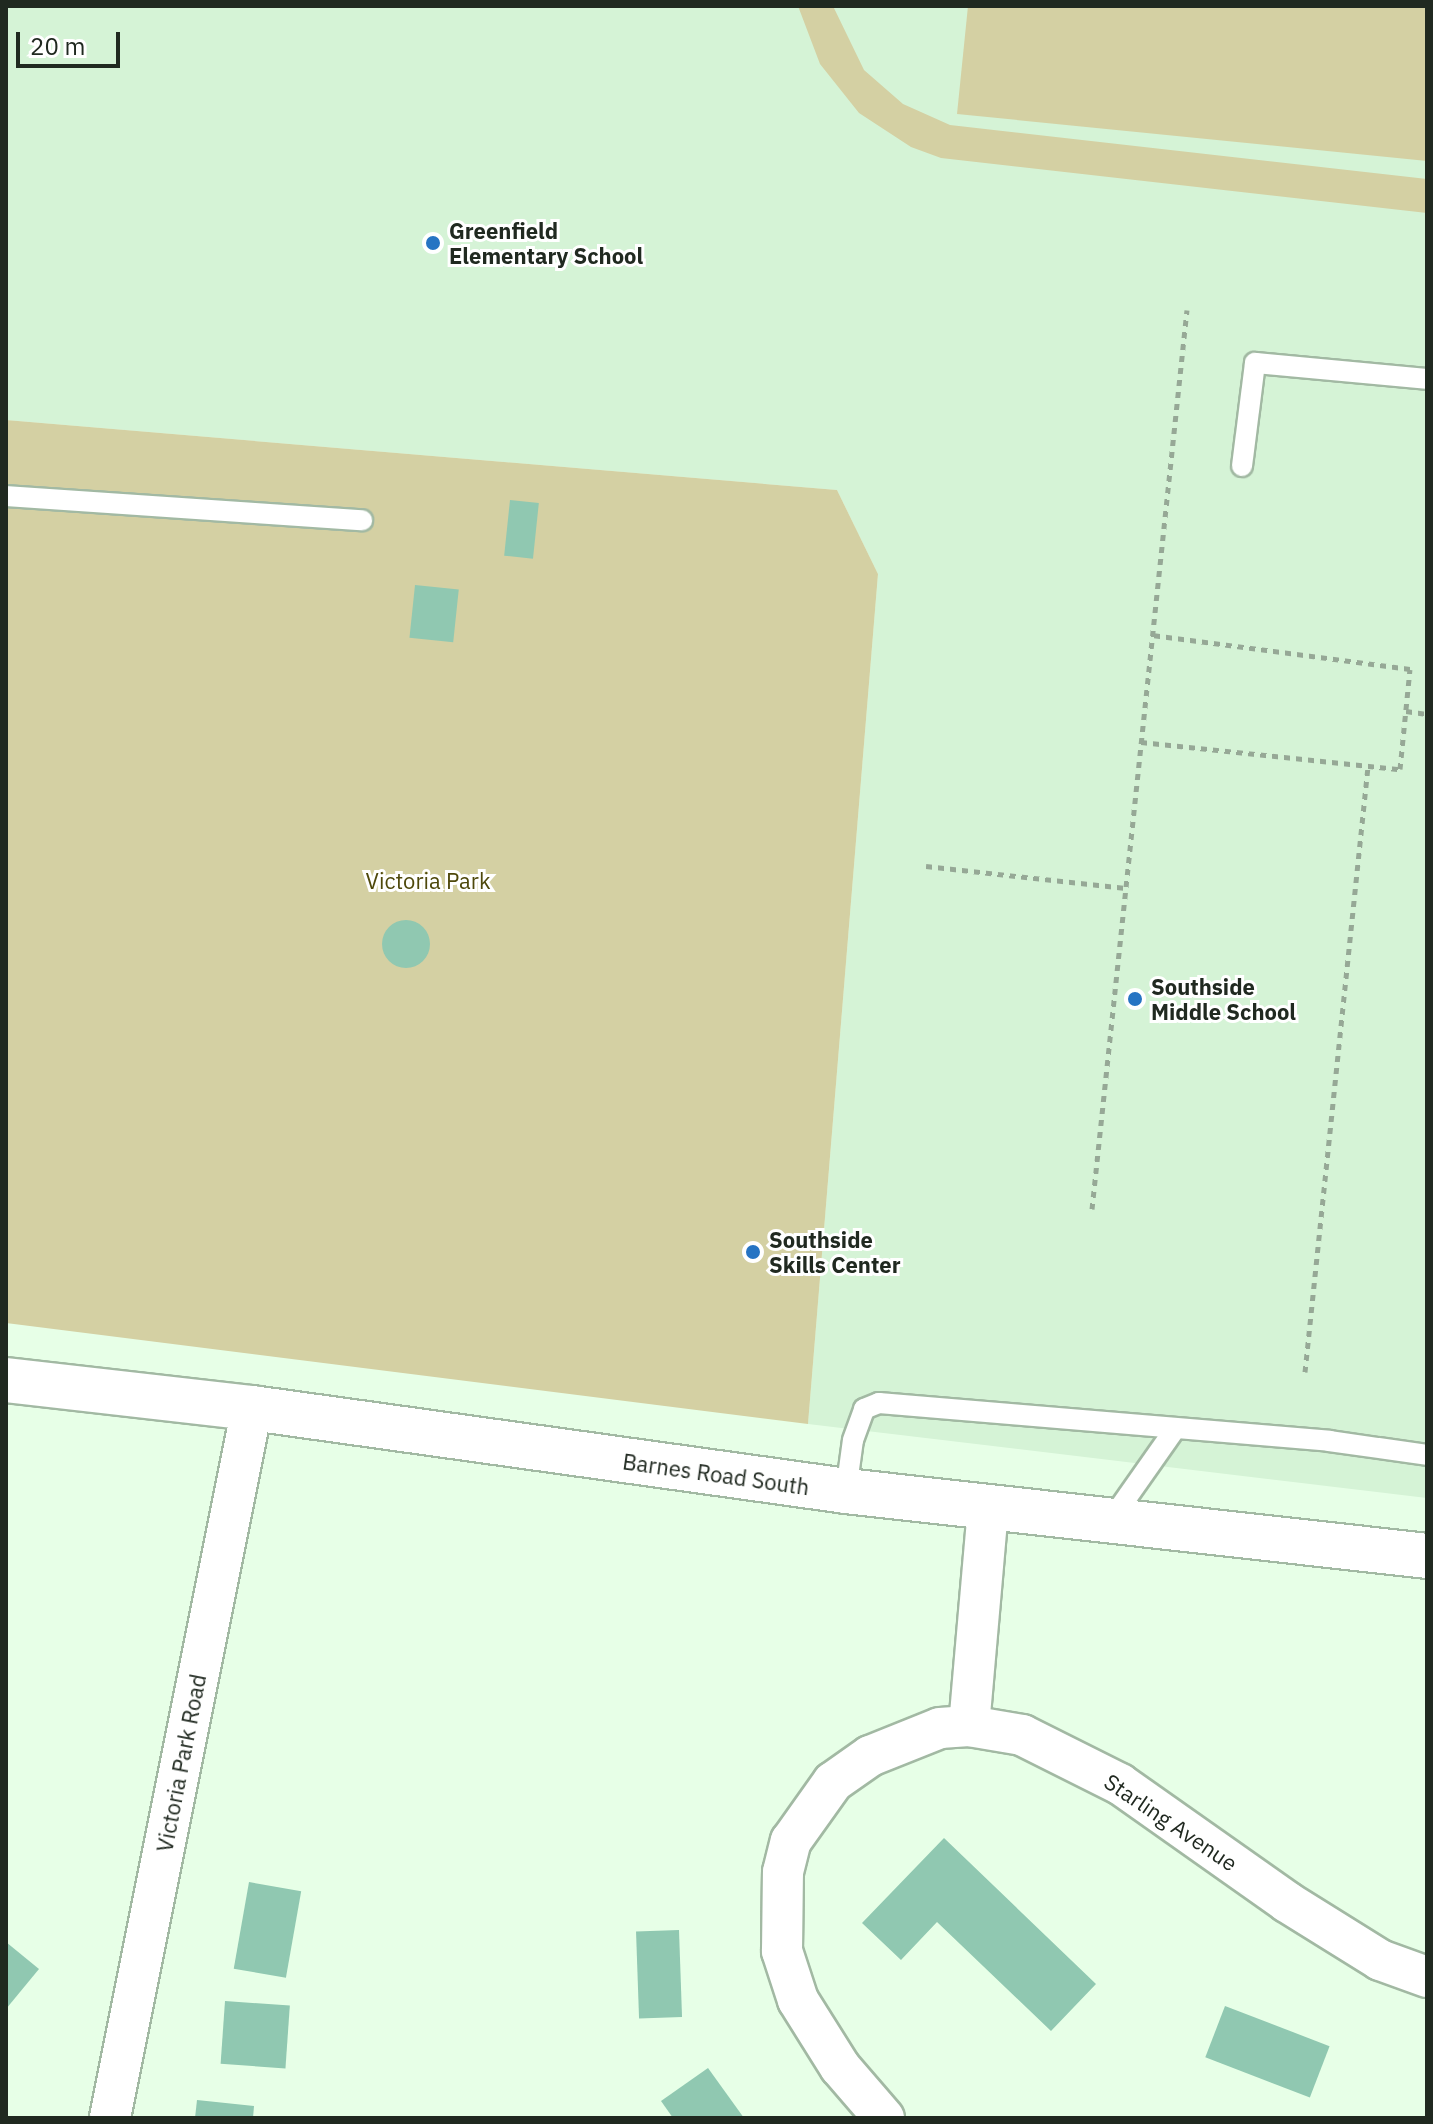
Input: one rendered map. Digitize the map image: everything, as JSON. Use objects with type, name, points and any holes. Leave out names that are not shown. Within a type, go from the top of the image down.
[{"type":"street","name":"Barnes Road South","points":[[6,1380],[252,1408],[988,1509],[1427,1556]]},
{"type":"street","name":"Victoria Park Road","points":[[110,2118],[252,1408]]},
{"type":"street","points":[[884,2118],[840,2067],[798,2000],[782,1951],[783,1872],[791,1841],[807,1811],[833,1782],[905,1739],[969,1726],[988,1509]]},
{"type":"street","name":"Starling Avenue","points":[[969,1726],[1022,1735],[1120,1784],[1287,1902],[1380,1960],[1427,1977]]},
{"type":"lane","points":[[1242,466],[1255,363],[1427,379]]},
{"type":"lane","points":[[6,496],[362,520]]},
{"type":"lane","points":[[846,1491],[853,1440],[864,1409],[879,1403],[1427,1455]]},
{"type":"lane","points":[[1108,1523],[1175,1429]]},
{"type":"path","points":[[1092,1209],[1187,310]]},
{"type":"path","points":[[1141,742],[1400,769],[1406,711],[1410,669],[1152,635]]},
{"type":"path","points":[[1406,711],[1427,714]]},
{"type":"path","points":[[1305,1372],[1368,766]]},
{"type":"path","points":[[926,866],[1126,888]]},
{"type":"shaded area","name":"Southside Middle School","points":[[6,6],[1427,6],[1427,1498],[808,1424],[878,574],[837,490],[6,420]]},
{"type":"green space","points":[[798,6],[833,6],[864,70],[903,104],[950,125],[1427,179],[1427,213],[941,158],[911,147],[859,113],[820,64]]},
{"type":"green space","points":[[968,6],[1427,6],[1427,161],[957,114]]},
{"type":"green space","name":"Victoria Park","points":[[6,420],[837,490],[878,574],[808,1424],[6,1323]]},
{"type":"building","points":[[510,500],[539,503],[533,559],[504,556]]},
{"type":"building","points":[[415,585],[459,590],[453,642],[409,638]]},
{"type":"building","points":[[406,920],[423,927],[430,944],[423,961],[406,968],[389,961],[382,944],[389,927]]},
{"type":"building","points":[[944,1838],[1096,1984],[1051,2031],[937,1922],[901,1960],[862,1923]]},
{"type":"building","points":[[249,1882],[301,1891],[286,1978],[234,1969]]},
{"type":"building","points":[[679,1930],[682,2017],[639,2018],[636,1932]]},
{"type":"building","points":[[6,1942],[39,1969],[6,2009]]},
{"type":"building","points":[[225,2001],[290,2006],[285,2068],[221,2064]]},
{"type":"building","points":[[1225,2006],[1330,2046],[1310,2097],[1205,2057]]},
{"type":"building","points":[[708,2068],[744,2118],[673,2118],[661,2101]]},
{"type":"building","points":[[197,2100],[254,2106],[253,2118],[195,2118]]},
{"type":"place","name":"Greenfield Elementary School","points":[[433,243]]},
{"type":"place","name":"Southside Middle School","points":[[1135,999]]},
{"type":"place","name":"Southside Skills Center","points":[[753,1252]]}]
